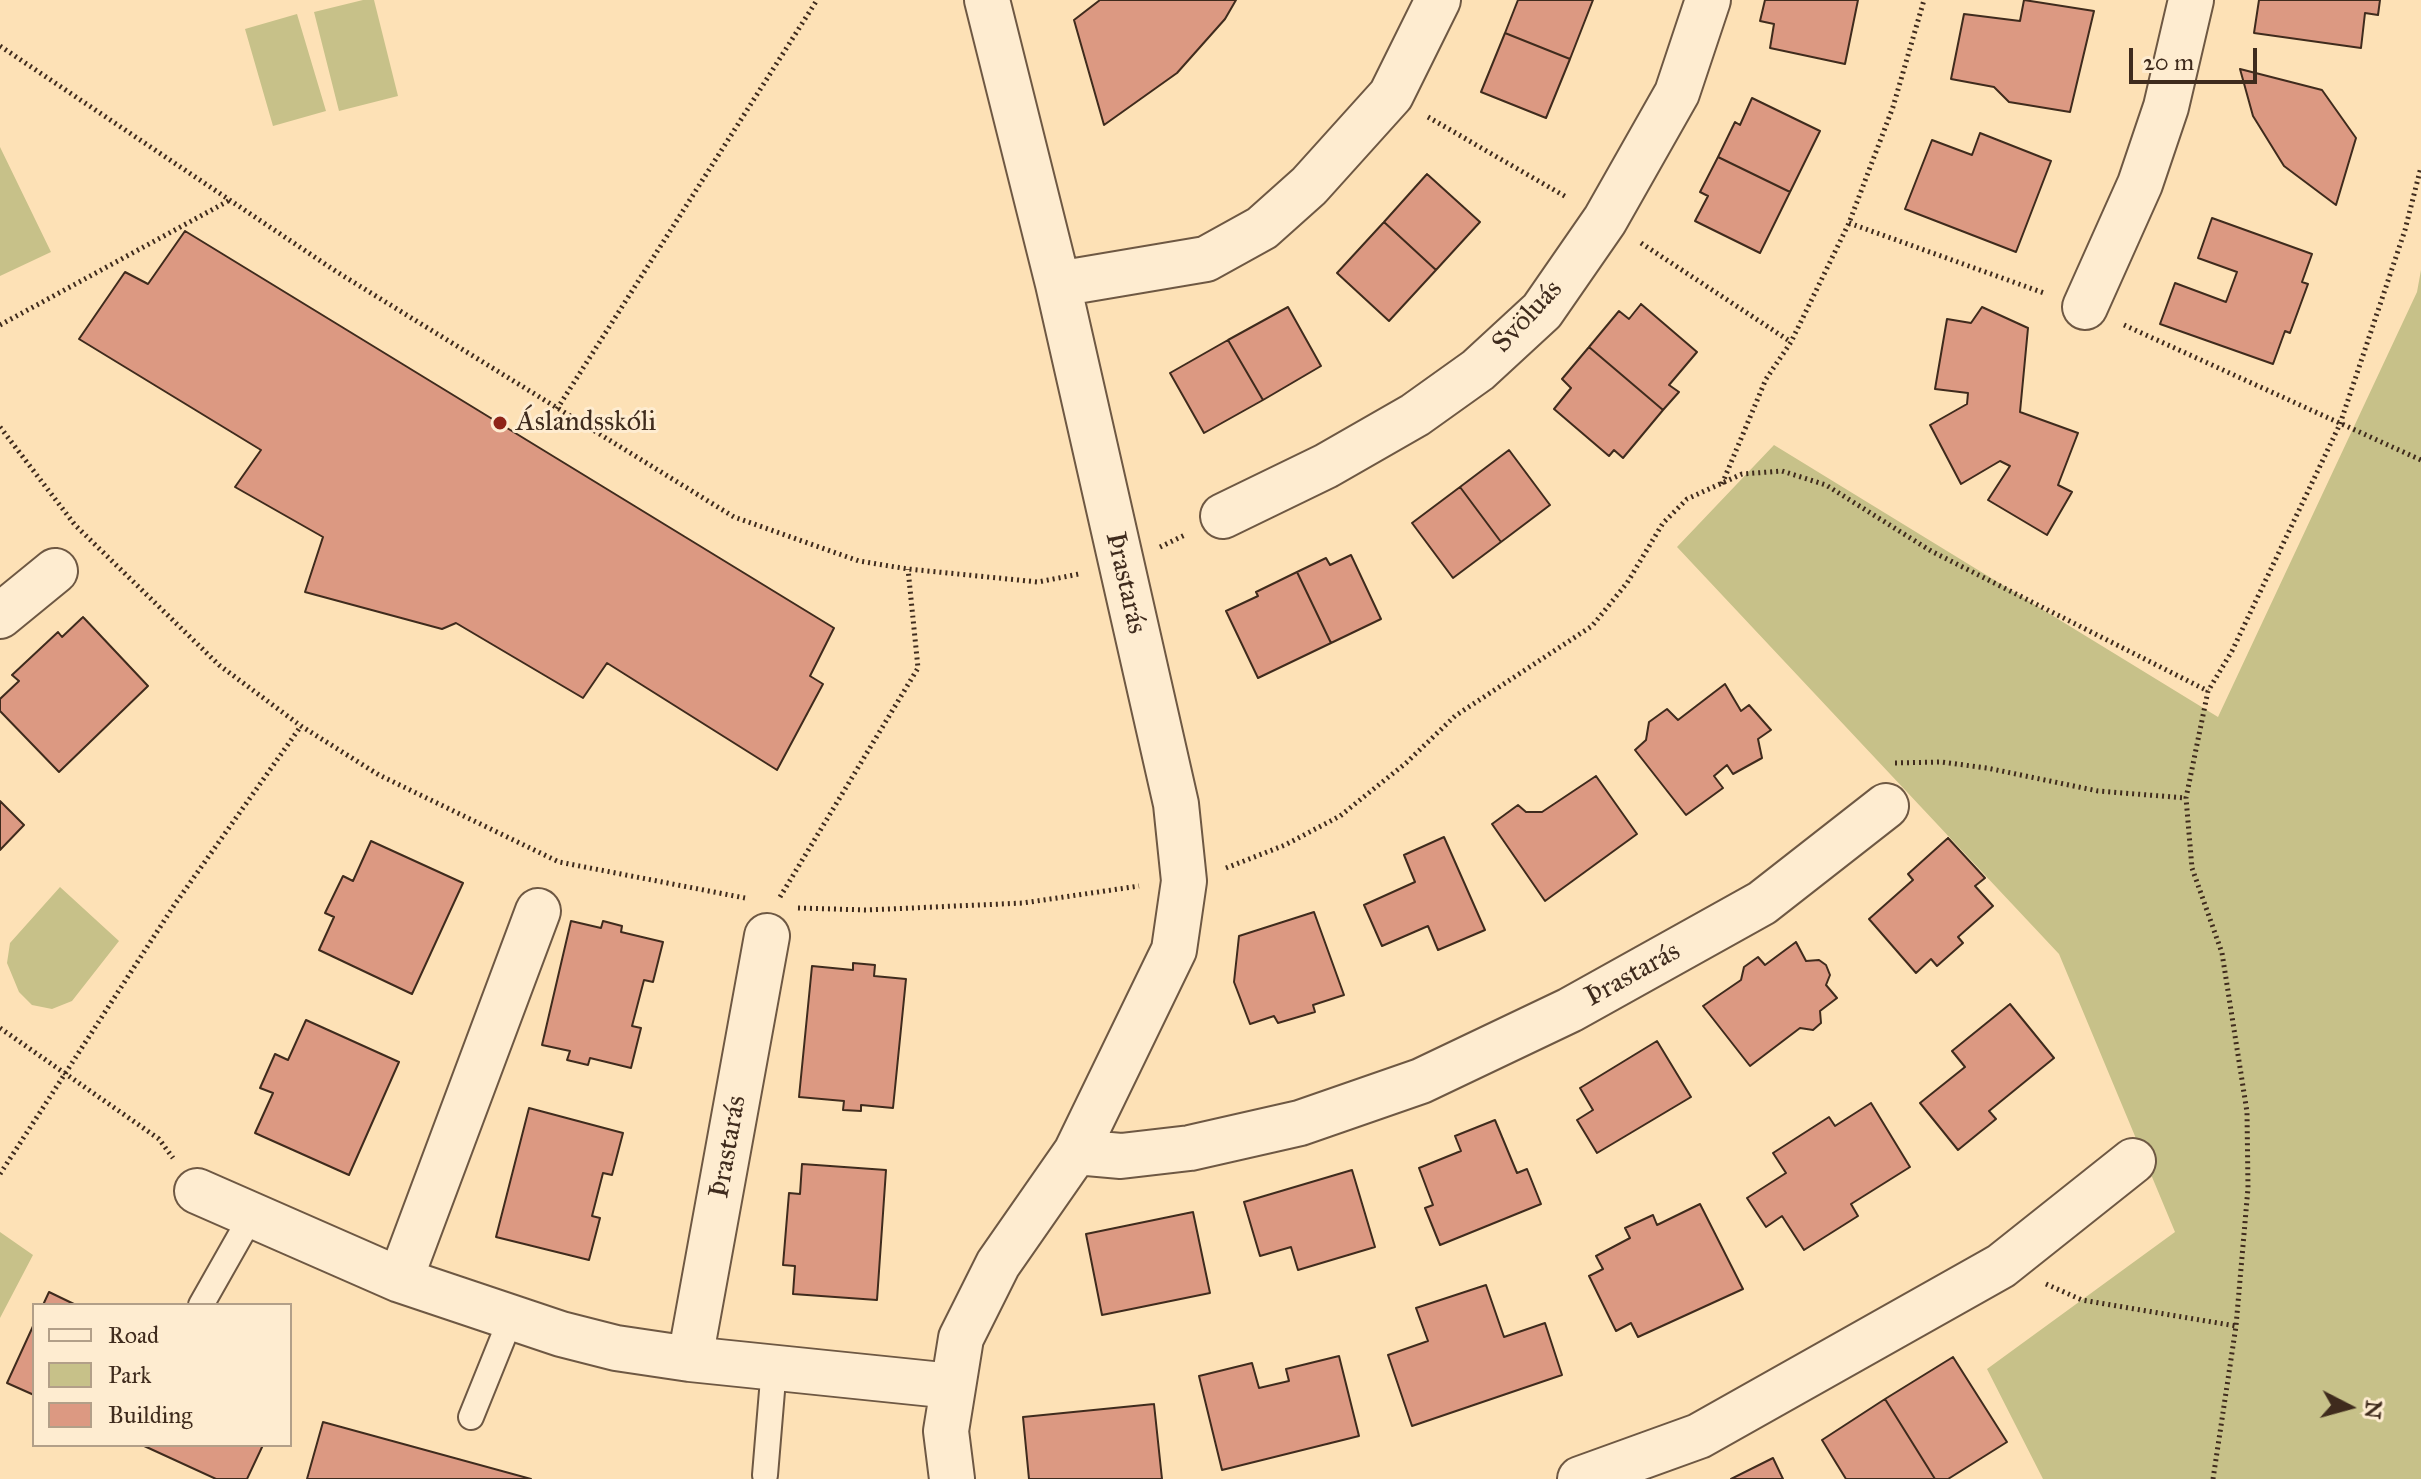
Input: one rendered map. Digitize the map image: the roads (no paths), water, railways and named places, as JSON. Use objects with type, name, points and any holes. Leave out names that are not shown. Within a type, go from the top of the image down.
[{"type":"street","name":"Þrastarás","points":[[952,1479],[946,1431],[961,1338],[998,1264],[1076,1152],[1174,950],[1184,881],[1176,804],[1058,284],[987,0]]},
{"type":"street","points":[[1058,284],[1206,259],[1262,228],[1309,186],[1391,95],[1438,0]]},
{"type":"street","name":"Svöluás","points":[[1223,516],[1326,466],[1415,415],[1478,370],[1542,311],[1605,220],[1677,93],[1708,0]]},
{"type":"street","points":[[2085,307],[2140,184],[2166,107],[2191,0]]},
{"type":"street","points":[[0,616],[55,571]]},
{"type":"street","name":"Þrastarás","points":[[1076,1152],[1121,1156],[1190,1148],[1300,1123],[1421,1081],[1570,1010],[1762,903],[1886,806]]},
{"type":"street","points":[[400,1280],[538,911]]},
{"type":"street","name":"Þrastarás","points":[[690,1359],[762,918]]},
{"type":"street","points":[[1580,1479],[1699,1436],[2001,1266],[2133,1161]]},
{"type":"street","points":[[197,1191],[400,1280],[511,1318],[616,1348],[690,1359],[952,1386]]},
{"type":"lane","points":[[202,1303],[252,1215]]},
{"type":"lane","points":[[471,1417],[511,1318]]},
{"type":"lane","points":[[765,1475],[774,1367]]},
{"type":"place","name":"Áslandsskóli","points":[[500,423]]}]
